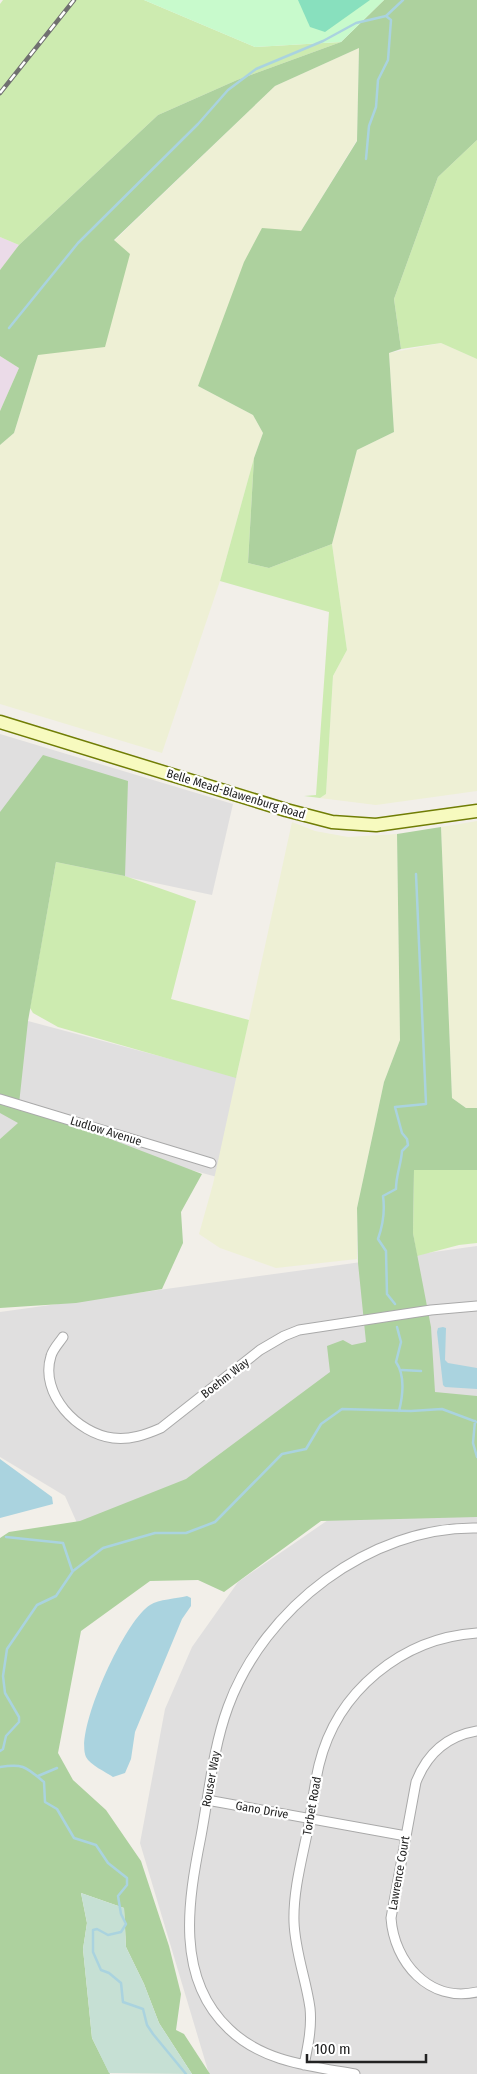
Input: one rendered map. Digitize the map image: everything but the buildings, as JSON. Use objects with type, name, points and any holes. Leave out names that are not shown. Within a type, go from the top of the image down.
[{"type":"street","name":"Belle Mead-Blawenburg Road","points":[[0,722],[286,810],[332,822],[376,825],[477,811]]},
{"type":"street","name":"Ludlow Avenue","points":[[0,1099],[212,1163]]},
{"type":"street","name":"Boehm Way","points":[[63,1337],[51,1356],[50,1367],[52,1382],[59,1403],[75,1422],[88,1430],[100,1436],[124,1439],[142,1436],[161,1428],[260,1350],[292,1333],[316,1326],[431,1310],[477,1306]]},
{"type":"street","name":"Rouser Way","points":[[355,2074],[304,2064],[262,2052],[240,2038],[217,2016],[198,1980],[192,1958],[190,1904],[220,1734],[237,1685],[261,1644],[291,1608],[324,1581],[380,1549],[404,1540],[434,1533],[477,1528]]},
{"type":"street","name":"Torbet Road","points":[[304,2064],[311,2022],[296,1947],[294,1914],[319,1765],[328,1739],[342,1713],[360,1689],[386,1665],[415,1648],[449,1637],[477,1633]]},
{"type":"street","name":"Lawrence Court","points":[[477,1731],[452,1738],[439,1746],[429,1757],[416,1782],[391,1918],[394,1940],[399,1954],[417,1977],[429,1985],[458,1994],[477,1992]]},
{"type":"street","name":"Gano Drive","points":[[207,1800],[406,1836]]},
{"type":"shaded area","points":[[0,237],[19,245],[0,270]]},
{"type":"shaded area","points":[[0,356],[19,368],[0,411]]},
{"type":"shaded area","points":[[0,734],[233,804],[212,895],[56,862],[0,840]]},
{"type":"shaded area","points":[[0,1007],[28,1021],[238,1077],[217,1177],[19,1123],[0,1139]]},
{"type":"shaded area","points":[[477,1246],[477,1401],[183,1482],[77,1523],[65,1496],[0,1457],[0,1312]]},
{"type":"shaded area","points":[[477,1513],[477,2074],[209,2074],[140,1843],[165,1709],[192,1647],[238,1582],[328,1520]]},
{"type":"green space","points":[[3,0],[144,0],[255,47],[341,42],[237,80],[158,115],[19,245],[0,237],[0,4]]},
{"type":"green space","points":[[144,0],[384,0],[341,42],[255,47]]},
{"type":"green space","points":[[298,0],[370,0],[325,32],[310,27]]},
{"type":"green space","points":[[384,0],[477,0],[477,140],[438,177],[394,299],[401,349],[389,353],[394,432],[357,450],[332,544],[269,568],[248,563],[254,458],[263,433],[253,415],[198,386],[244,262],[262,228],[301,231],[357,141],[359,48],[275,86],[114,240],[130,254],[105,347],[38,355],[14,433],[0,445],[0,411],[19,368],[0,356],[0,270],[19,245],[158,115],[237,80],[341,42]]},
{"type":"green space","points":[[359,48],[357,140],[301,231],[198,386],[253,415],[263,433],[254,458],[220,581],[162,753],[0,704],[0,445],[14,433],[38,355],[114,241],[275,86]]},
{"type":"green space","points":[[477,140],[477,359],[441,343],[401,349],[394,299],[438,177]]},
{"type":"green space","points":[[441,343],[477,359],[477,791],[376,805],[320,798],[326,794],[333,676],[347,650],[332,544],[357,450],[394,432],[389,353]]},
{"type":"green space","points":[[254,458],[248,563],[269,568],[332,544],[347,650],[333,676],[326,794],[320,798],[304,796],[316,795],[329,612],[220,581]]},
{"type":"green space","points":[[43,755],[128,781],[125,876],[56,862],[28,1021],[19,1104],[202,1174],[181,1212],[183,1243],[162,1289],[76,1303],[0,1308],[0,1139],[18,1123],[0,1113],[0,812]]},
{"type":"green space","points":[[477,821],[477,1108],[466,1108],[452,1098],[441,827]]},
{"type":"green space","points":[[292,822],[315,831],[348,837],[397,834],[400,1040],[384,1082],[357,1208],[357,1259],[276,1268],[220,1248],[199,1234],[213,1184]]},
{"type":"green space","points":[[441,827],[452,1098],[466,1108],[477,1108],[477,1170],[414,1170],[413,1233],[431,1327],[435,1392],[477,1396],[477,1517],[321,1521],[224,1592],[198,1580],[150,1581],[81,1631],[58,1753],[73,1780],[106,1810],[141,1861],[169,1946],[181,1994],[176,2030],[184,2034],[210,2074],[192,2074],[159,2023],[144,1984],[126,1947],[124,1908],[81,1893],[87,1923],[83,1949],[92,2038],[110,2074],[0,2074],[0,1538],[9,1532],[80,1521],[186,1479],[330,1372],[327,1346],[343,1340],[352,1345],[366,1342],[358,1263],[357,1208],[384,1082],[400,1040],[397,834]]},
{"type":"green space","points":[[56,862],[125,876],[196,901],[171,999],[249,1020],[236,1078],[58,1027],[33,1013],[30,1008]]},
{"type":"green space","points":[[414,1170],[477,1170],[477,1243],[459,1245],[417,1256],[413,1233]]},
{"type":"green space","points":[[81,1893],[124,1908],[126,1947],[144,1984],[159,2023],[192,2074],[109,2073],[92,2038],[83,1949],[87,1923]]},
{"type":"water","points":[[438,1328],[446,1328],[445,1360],[448,1363],[477,1368],[477,1389],[445,1387],[443,1385],[437,1332]]},
{"type":"water","points":[[0,1459],[52,1497],[53,1504],[0,1518]]},
{"type":"water","points":[[187,1596],[191,1598],[191,1606],[182,1619],[135,1732],[131,1759],[125,1773],[113,1777],[94,1766],[86,1757],[84,1744],[87,1724],[94,1701],[116,1653],[128,1631],[140,1615],[154,1603]]},
{"type":"waterway","points":[[9,328],[78,243],[198,124],[228,90],[256,69],[323,41],[356,23],[386,16],[403,0]]},
{"type":"waterway","points":[[366,159],[369,126],[376,107],[378,80],[388,60],[391,20],[386,16]]},
{"type":"waterway","points":[[395,1304],[387,1294],[386,1251],[378,1239],[383,1218],[383,1196],[396,1189],[402,1151],[408,1145],[407,1139],[402,1133],[395,1107],[426,1104],[416,874]]},
{"type":"waterway","points":[[397,1327],[401,1342],[396,1362],[401,1373],[402,1385],[399,1411]]},
{"type":"waterway","points":[[402,1370],[421,1371]]},
{"type":"waterway","points":[[0,1751],[3,1749],[6,1736],[19,1722],[19,1717],[5,1693],[3,1676],[7,1649],[37,1605],[56,1596],[73,1571],[103,1548],[155,1533],[186,1533],[215,1522],[282,1454],[306,1449],[321,1424],[342,1409],[411,1411],[442,1409],[477,1422]]},
{"type":"waterway","points":[[475,1421],[473,1443],[477,1457]]},
{"type":"waterway","points":[[6,1537],[63,1543],[72,1570]]},
{"type":"waterway","points":[[0,1767],[24,1767],[44,1782],[45,1802],[57,1809],[74,1838],[96,1845],[108,1863],[127,1878],[127,1885],[118,1896],[121,1914],[126,1924],[121,1932],[108,1935],[97,1929],[93,1930],[93,1952],[101,1970],[109,1973],[121,1983],[123,2002],[143,2009],[147,2025],[186,2074]]},
{"type":"waterway","points":[[38,1776],[57,1768]]},
{"type":"railway","points":[[0,93],[74,0]]}]
